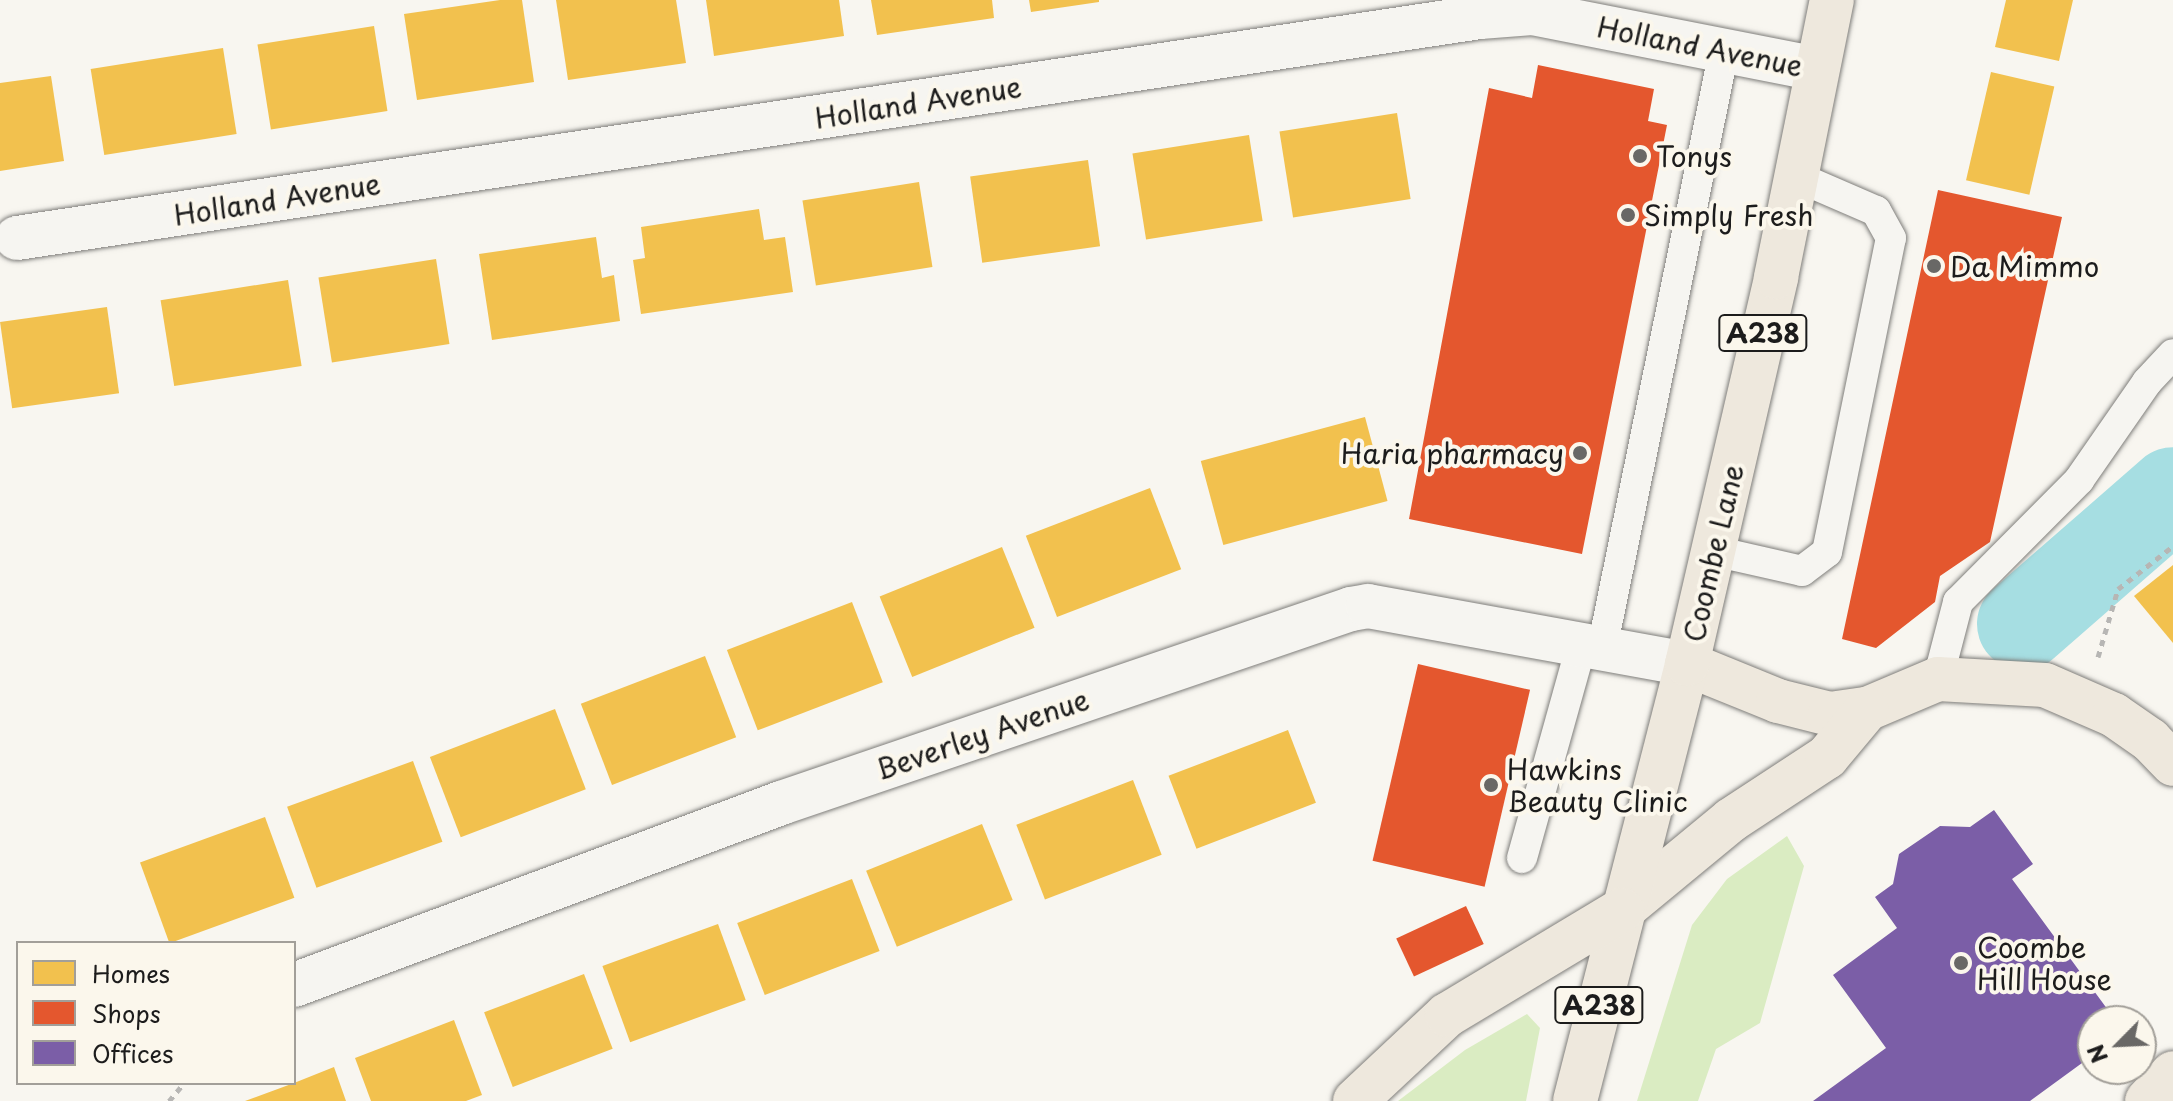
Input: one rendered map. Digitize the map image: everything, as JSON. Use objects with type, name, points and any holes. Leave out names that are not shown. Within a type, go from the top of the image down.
[{"type":"main road","name":"Coombe Lane","points":[[1575,1101],[1714,551],[1832,0]]},
{"type":"main road","points":[[1687,664],[1805,710],[1830,714],[1867,709],[1938,679],[2058,690],[2114,715],[2150,740],[2173,764]]},
{"type":"main road","points":[[1355,1101],[1447,1015],[1622,910],[1731,820],[1827,757],[1867,709]]},
{"type":"main road","points":[[2147,1101],[2173,1073]]},
{"type":"street","name":"Holland Avenue","points":[[17,238],[1480,17],[1532,13],[1817,69]]},
{"type":"street","name":"Beverley Avenue","points":[[296,984],[781,803],[1351,609],[1368,606],[1687,664]]},
{"type":"lane","points":[[1522,858],[1591,647],[1724,51]]},
{"type":"lane","points":[[1714,551],[1802,571],[1827,552],[1891,238],[1876,211],[1795,176]]},
{"type":"lane","points":[[1938,679],[1958,602],[2079,480],[2147,382],[2173,354]]},
{"type":"path","points":[[2097,658],[2118,589],[2173,546]]},
{"type":"green space","points":[[1787,836],[1804,866],[1760,1023],[1716,1049],[1698,1101],[1637,1101],[1692,925],[1727,879]]},
{"type":"green space","points":[[1527,1014],[1540,1028],[1526,1101],[1398,1101],[1465,1050]]},
{"type":"building: Homes","points":[[500,0],[522,0],[534,82],[417,100],[404,14]]},
{"type":"building: Homes","points":[[556,0],[676,0],[686,63],[568,80]]},
{"type":"building: Homes","points":[[706,0],[839,0],[844,36],[714,56]]},
{"type":"building: Homes","points":[[871,0],[992,0],[994,18],[877,35]]},
{"type":"building: Homes","points":[[1029,0],[1099,0],[1099,2],[1031,12]]},
{"type":"building: Homes","points":[[2006,0],[2073,0],[2059,61],[1995,47]]},
{"type":"building: Homes","points":[[374,26],[387,111],[271,129],[257,44]]},
{"type":"building: Homes","points":[[223,48],[237,134],[104,155],[91,69]]},
{"type":"building: Homes","points":[[1991,72],[2054,87],[2029,195],[1966,180]]},
{"type":"building: Homes","points":[[51,76],[64,161],[0,171],[0,83]]},
{"type":"building: Homes","points":[[1397,113],[1411,199],[1293,218],[1279,132]]},
{"type":"building: Homes","points":[[1249,135],[1263,221],[1146,239],[1132,153]]},
{"type":"building: Homes","points":[[1088,160],[1100,246],[982,263],[970,177]]},
{"type":"building: Homes","points":[[919,182],[932,267],[816,285],[802,200]]},
{"type":"building: Homes","points":[[759,209],[764,240],[785,237],[793,292],[641,314],[633,260],[645,258],[641,227]]},
{"type":"building: Homes","points":[[596,237],[602,278],[614,275],[620,321],[492,340],[479,254]]},
{"type":"building: Homes","points":[[436,259],[449,344],[332,363],[318,278]]},
{"type":"building: Homes","points":[[288,280],[302,366],[174,386],[161,300]]},
{"type":"building: Homes","points":[[107,307],[119,393],[12,408],[0,322]]},
{"type":"building: Homes","points":[[1365,417],[1388,501],[1223,545],[1201,461]]},
{"type":"building: Homes","points":[[1150,488],[1181,569],[1057,617],[1026,536]]},
{"type":"building: Homes","points":[[1002,547],[1035,628],[912,677],[880,596]]},
{"type":"building: Homes","points":[[2173,565],[2173,643],[2134,596]]},
{"type":"building: Homes","points":[[852,602],[883,682],[758,730],[727,650]]},
{"type":"building: Homes","points":[[705,656],[736,737],[612,785],[581,704]]},
{"type":"building: Homes","points":[[555,709],[586,789],[461,837],[430,757]]},
{"type":"building: Homes","points":[[1288,730],[1316,803],[1196,849],[1169,776]]},
{"type":"building: Homes","points":[[413,761],[442,842],[316,888],[287,807]]},
{"type":"building: Homes","points":[[1133,780],[1162,855],[1045,899],[1016,825]]},
{"type":"building: Homes","points":[[265,817],[294,898],[169,941],[140,862]]},
{"type":"building: Homes","points":[[982,824],[1013,900],[897,947],[866,871]]},
{"type":"building: Homes","points":[[852,879],[880,951],[765,995],[737,923]]},
{"type":"building: Homes","points":[[718,924],[746,1000],[630,1042],[602,966]]},
{"type":"building: Homes","points":[[584,974],[613,1049],[513,1087],[484,1012]]},
{"type":"building: Homes","points":[[454,1020],[482,1095],[466,1101],[371,1101],[355,1058]]},
{"type":"building: Homes","points":[[334,1067],[346,1101],[245,1101],[296,1085],[296,1082]]},
{"type":"building: Shops","points":[[1538,65],[1654,89],[1648,121],[1667,125],[1582,554],[1409,519],[1489,88],[1532,98]]},
{"type":"building: Shops","points":[[1938,190],[2062,217],[1990,542],[1940,576],[1935,602],[1876,648],[1842,639]]},
{"type":"building: Shops","points":[[1418,664],[1530,690],[1485,887],[1373,861]]},
{"type":"building: Shops","points":[[1466,906],[1484,944],[1414,977],[1396,939]]},
{"type":"building: Offices","name":"Coombe Hill House","points":[[1994,810],[2033,864],[2012,879],[2104,1005],[2077,1005],[2077,1067],[2030,1101],[1813,1101],[1886,1048],[1833,975],[1897,928],[1875,897],[1893,884],[1899,854],[1940,826],[1970,827]]},
{"type":"waterway","points":[[2023,624],[2173,493]]},
{"type":"place","name":"Tonys","points":[[1640,156]]},
{"type":"place","name":"Simply Fresh","points":[[1628,215]]},
{"type":"place","name":"Da Mimmo","points":[[1934,266]]},
{"type":"place","name":"Haria pharmacy","points":[[1580,453]]},
{"type":"place","name":"Hawkins Beauty Clinic","points":[[1491,785]]},
{"type":"place","name":"Coombe Hill House","points":[[1961,963]]}]
